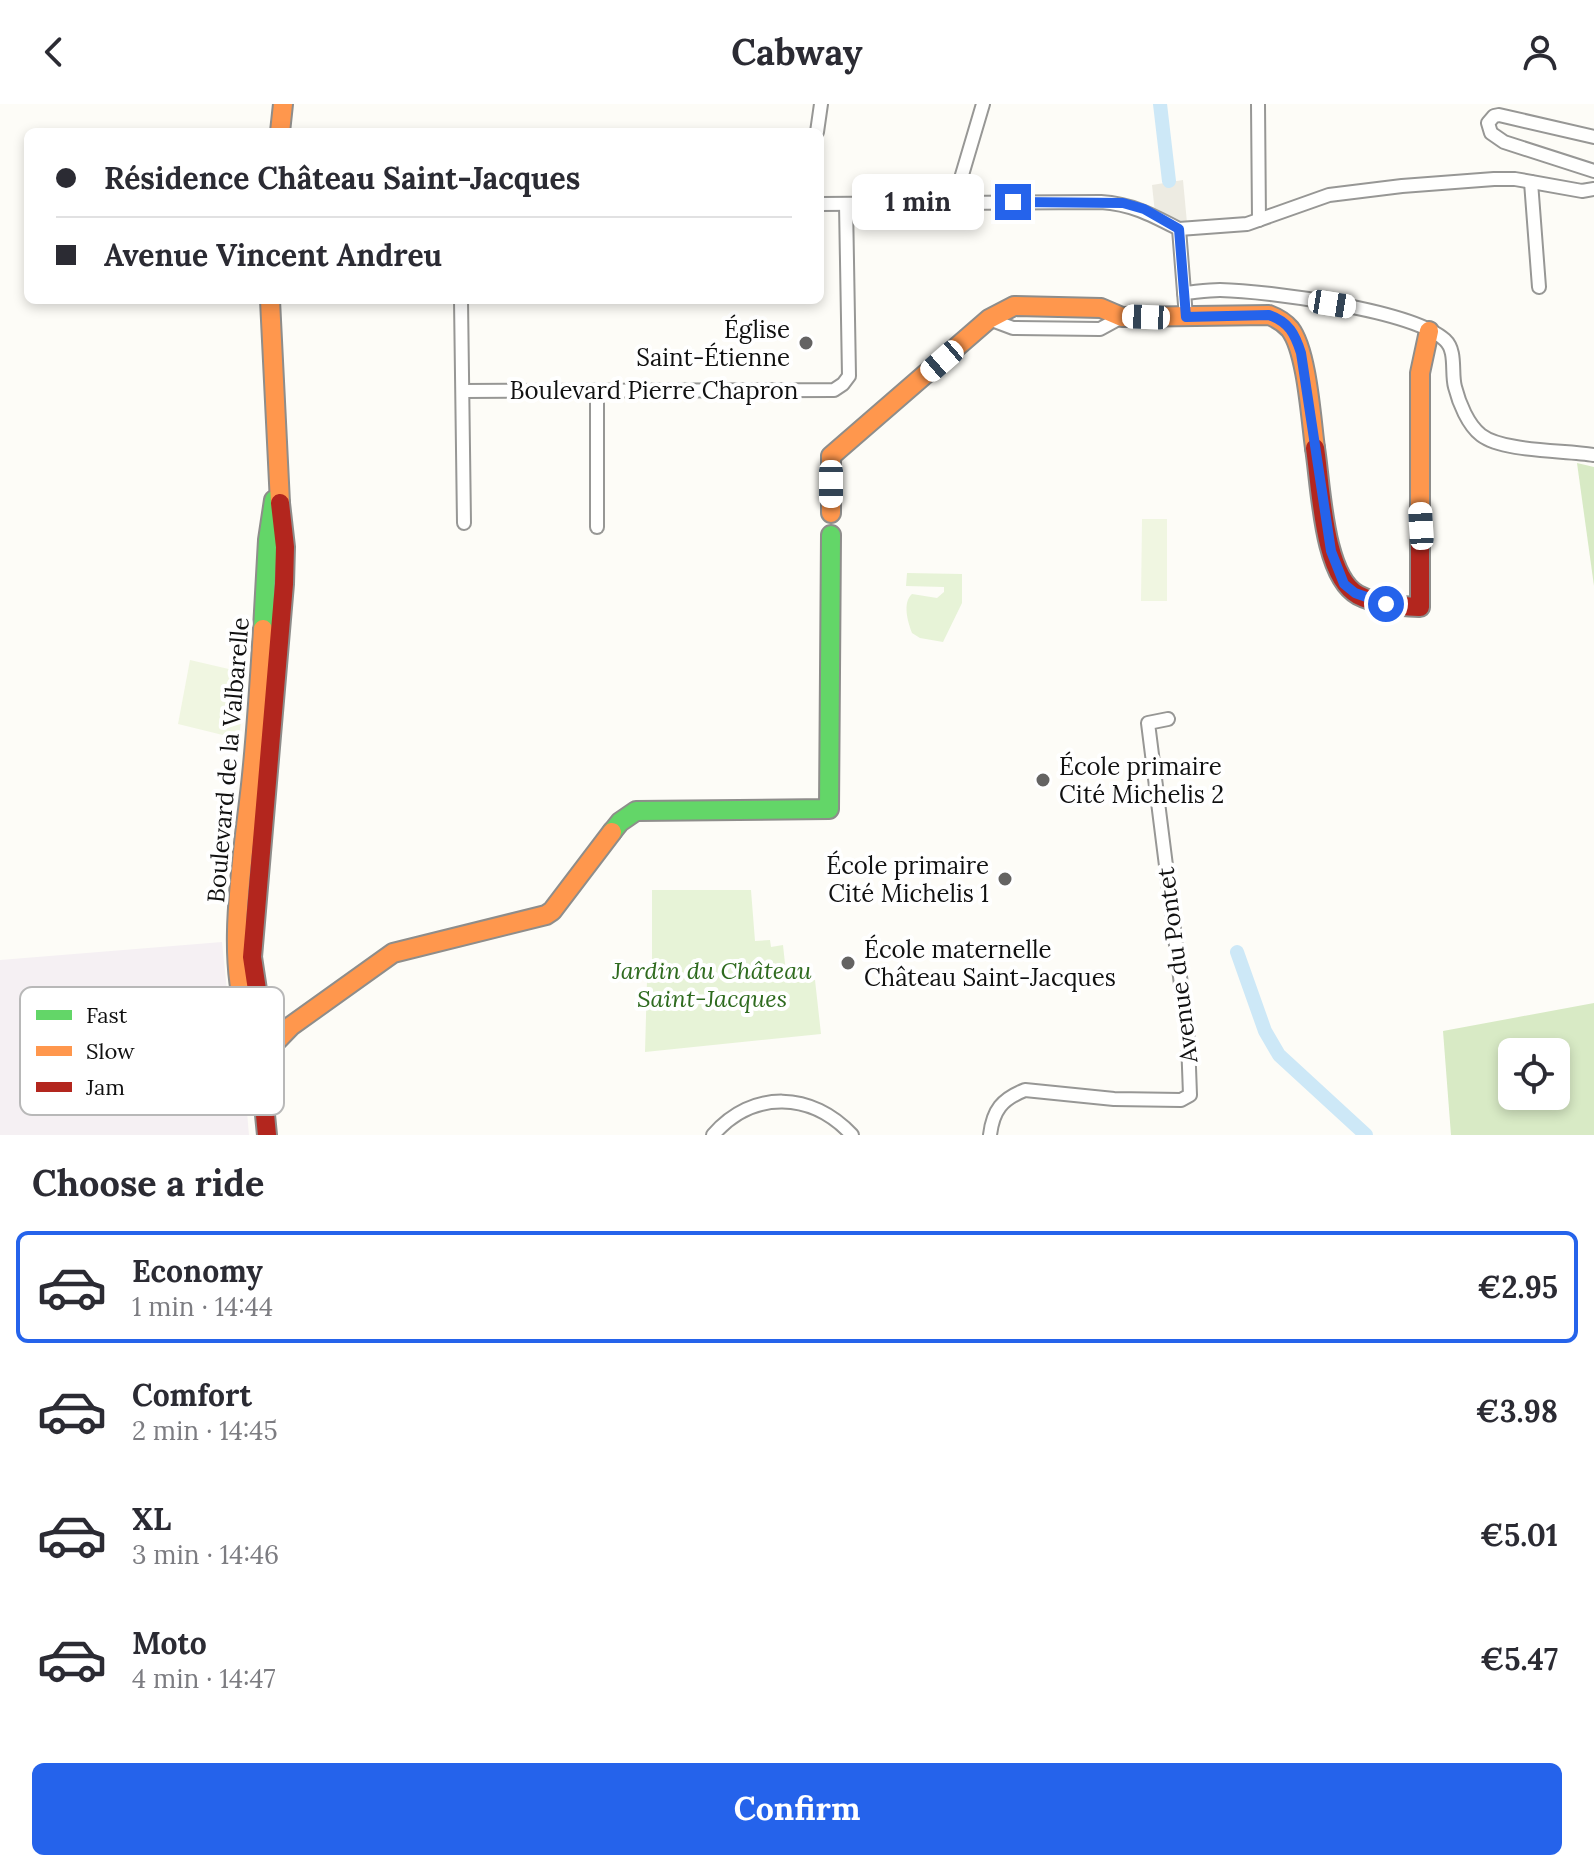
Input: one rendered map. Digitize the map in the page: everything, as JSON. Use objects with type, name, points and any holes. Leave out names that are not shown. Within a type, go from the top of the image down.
[{"type":"street","points":[[280,128],[283,104]]},
{"type":"street","points":[[818,128],[821,104]]},
{"type":"street","points":[[954,202],[983,104]]},
{"type":"street","points":[[1258,104],[1259,220]]},
{"type":"street","points":[[1594,137],[1499,115],[1488,123],[1491,133],[1504,142],[1594,171]]},
{"type":"street","points":[[824,204],[1123,203],[1144,209],[1179,229],[1247,224],[1329,195],[1402,186],[1494,179],[1582,191],[1594,189]]},
{"type":"street","points":[[1531,182],[1539,287]]},
{"type":"street","name":"Boulevard Pierre Chapron","points":[[463,391],[834,390],[849,376],[846,204]]},
{"type":"street","points":[[1179,229],[1186,317]]},
{"type":"street","points":[[1184,293],[1220,290],[1376,311],[1429,331],[1449,345],[1454,386],[1471,425],[1481,435],[1498,444],[1594,455]]},
{"type":"street","name":"Boulevard de la Valbarelle","points":[[242,987],[238,950],[247,803],[255,747],[267,544],[278,486],[270,304]]},
{"type":"street","points":[[461,304],[464,523]]},
{"type":"street","points":[[831,513],[831,456],[989,319],[1014,306],[1101,308],[1122,317],[1269,315],[1281,319],[1295,334],[1301,353],[1331,551],[1344,584],[1374,602],[1420,607],[1418,472],[1421,351],[1429,331]]},
{"type":"street","points":[[597,391],[597,527]]},
{"type":"street","points":[[284,1030],[393,953],[546,915],[620,822],[636,811],[829,809],[831,535]]},
{"type":"street","name":"Avenue du Pontet","points":[[990,1135],[992,1120],[1000,1103],[1025,1090],[1114,1099],[1181,1100],[1190,1095],[1188,1040],[1148,723],[1168,719]]},
{"type":"street","points":[[713,1135],[744,1111],[767,1103],[791,1101],[826,1112],[852,1135]]},
{"type":"street","name":"Boulevard de la Valbarelle","points":[[265,1115],[267,1135]]},
{"type":"shaded area","points":[[1183,180],[1187,223],[1174,222],[1155,213],[1152,185]]},
{"type":"shaded area","points":[[222,942],[227,987],[20,987],[20,1115],[247,1115],[249,1135],[0,1135],[0,960]]},
{"type":"green space","points":[[1577,463],[1594,467],[1594,586]]},
{"type":"green space","points":[[1142,519],[1167,519],[1167,601],[1141,601]]},
{"type":"green space","points":[[907,573],[962,574],[962,603],[943,642],[920,638],[912,633],[907,607],[912,594],[937,598],[944,592],[944,587],[906,586]]},
{"type":"green space","points":[[190,660],[246,673],[239,739],[178,724]]},
{"type":"green space","name":"Jardin du Château Saint-Jacques","points":[[652,890],[751,890],[755,941],[770,940],[771,947],[783,945],[787,982],[815,980],[821,1034],[645,1052],[647,980],[652,977]]},
{"type":"green space","points":[[1594,1003],[1594,1135],[1451,1135],[1443,1031]]},
{"type":"waterway","points":[[1160,104],[1169,181]]},
{"type":"waterway","points":[[1237,952],[1265,1031],[1279,1055],[1366,1135]]},
{"type":"traffic: fast","points":[[263,629],[268,540],[274,500]]},
{"type":"traffic: fast","points":[[612,832],[636,811],[829,809],[831,535]]},
{"type":"traffic: slow","points":[[280,128],[283,104]]},
{"type":"traffic: slow","points":[[270,304],[280,503]]},
{"type":"traffic: slow","points":[[831,513],[831,456],[989,319],[1014,306],[1101,308],[1122,317],[1275,317],[1290,329],[1301,353],[1315,448]]},
{"type":"traffic: slow","points":[[1420,521],[1420,373],[1429,331]]},
{"type":"traffic: slow","points":[[241,987],[238,908],[254,757],[263,629]]},
{"type":"traffic: slow","points":[[284,1033],[393,953],[546,915],[612,832]]},
{"type":"traffic: jam","points":[[1315,448],[1331,550],[1346,585],[1358,595],[1381,603],[1420,607],[1420,521]]},
{"type":"traffic: jam","points":[[257,987],[252,957],[284,584],[285,547],[280,503]]},
{"type":"traffic: jam","points":[[265,1115],[267,1135]]},
{"type":"place","name":"Église Saint-Étienne","points":[[806,343]]},
{"type":"place","name":"École primaire Cité Michelis 2","points":[[1043,780]]},
{"type":"place","name":"École primaire Cité Michelis 1","points":[[1005,879]]},
{"type":"place","name":"École maternelle Château Saint-Jacques","points":[[848,963]]},
{"type":"route","points":[[1013,202],[1123,203],[1144,209],[1179,229],[1186,317],[1269,315],[1281,319],[1288,326],[1295,334],[1301,353],[1331,551],[1344,584],[1355,593],[1386,604]]}]
